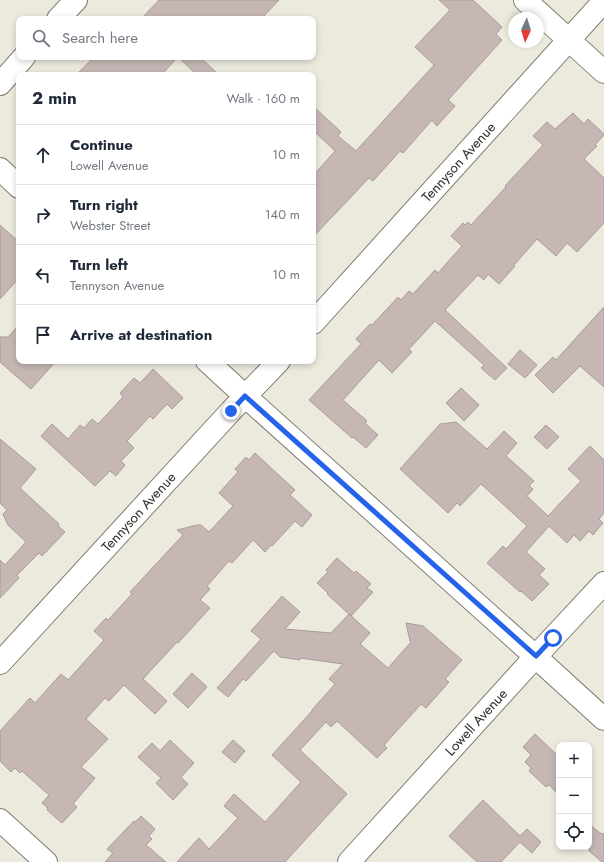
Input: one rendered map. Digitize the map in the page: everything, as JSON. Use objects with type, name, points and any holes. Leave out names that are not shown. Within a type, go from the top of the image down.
[{"type":"street","points":[[61,16],[76,0]]},
{"type":"street","points":[[525,0],[604,72]]},
{"type":"street","name":"Tennyson Avenue","points":[[316,320],[604,1]]},
{"type":"street","points":[[0,84],[21,60]]},
{"type":"street","points":[[0,169],[16,184]]},
{"type":"street","points":[[210,364],[536,656],[604,719]]},
{"type":"street","name":"Tennyson Avenue","points":[[0,663],[276,364]]},
{"type":"street","name":"Lowell Avenue","points":[[349,862],[604,583]]},
{"type":"street","points":[[0,820],[46,862]]},
{"type":"building","points":[[159,0],[279,0],[264,16],[144,16]]},
{"type":"building","points":[[439,0],[473,0],[502,27],[496,34],[502,40],[448,100],[455,106],[437,126],[432,120],[403,153],[400,151],[373,181],[369,178],[316,234],[316,173],[335,151],[316,133],[316,109],[341,132],[338,136],[356,151],[434,65],[415,47],[450,10]]},
{"type":"building","points":[[91,60],[175,60],[164,72],[79,72]]},
{"type":"building","points":[[181,60],[203,60],[216,72],[194,72]]},
{"type":"building","points":[[573,113],[584,124],[588,119],[604,134],[595,145],[597,146],[584,159],[604,178],[604,223],[577,252],[567,243],[556,256],[537,239],[499,284],[488,274],[484,280],[478,275],[445,310],[507,368],[495,380],[481,368],[484,365],[435,321],[409,349],[412,352],[392,373],[379,360],[343,400],[367,421],[365,423],[378,435],[366,448],[353,437],[352,438],[309,400],[361,344],[356,339],[370,324],[372,325],[398,297],[401,300],[409,291],[413,294],[435,270],[438,273],[462,246],[451,236],[463,223],[465,225],[468,222],[471,225],[543,145],[533,136],[547,122],[555,129]]},
{"type":"building","points":[[0,225],[16,239],[16,281],[0,299]]},
{"type":"building","points":[[604,307],[604,387],[580,366],[553,393],[535,375],[553,357],[556,360]]},
{"type":"building","points":[[16,328],[16,364],[53,364],[31,389],[0,362],[0,337],[8,337]]},
{"type":"building","points":[[520,350],[537,365],[525,378],[508,364]]},
{"type":"building","points":[[153,369],[183,398],[172,409],[167,404],[153,419],[150,416],[127,441],[134,448],[121,461],[125,465],[116,476],[110,471],[95,486],[41,436],[52,424],[68,439],[80,425],[84,428],[92,419],[98,424],[123,397],[120,393],[134,378],[140,383]]},
{"type":"building","points":[[461,388],[479,405],[464,421],[446,403]]},
{"type":"building","points":[[456,422],[487,449],[504,431],[517,443],[506,456],[534,481],[529,486],[533,489],[527,496],[548,516],[581,481],[568,469],[590,446],[604,460],[604,513],[599,519],[603,523],[593,535],[589,531],[580,541],[574,535],[567,543],[549,526],[526,552],[545,569],[539,575],[549,584],[532,601],[487,563],[503,546],[506,549],[527,526],[481,484],[460,506],[457,503],[448,513],[400,469],[440,424]]},
{"type":"building","points":[[546,425],[559,437],[547,449],[534,437]]},
{"type":"building","points":[[0,439],[36,469],[20,488],[59,524],[58,526],[65,532],[42,556],[39,553],[17,575],[19,578],[0,598],[0,560],[5,565],[26,542],[8,525],[3,514],[7,510],[0,503]]},
{"type":"building","points":[[255,453],[295,490],[290,495],[312,515],[302,527],[295,521],[265,552],[253,540],[232,563],[229,561],[207,586],[210,589],[200,600],[210,608],[143,679],[167,701],[155,714],[124,685],[109,701],[105,698],[86,719],[108,739],[81,767],[95,778],[73,804],[77,807],[62,823],[47,810],[48,808],[42,803],[49,795],[22,771],[20,773],[15,768],[11,772],[0,761],[0,731],[30,698],[35,703],[61,674],[68,680],[104,640],[94,631],[106,618],[108,620],[132,594],[130,592],[183,535],[177,530],[201,525],[209,532],[233,506],[219,493],[238,472],[235,469],[246,457],[249,460]]},
{"type":"building","points":[[337,558],[354,573],[356,571],[371,584],[367,588],[373,592],[351,616],[317,583],[328,572],[326,570]]},
{"type":"building","points":[[282,596],[300,612],[285,629],[331,633],[349,614],[370,633],[360,644],[388,668],[411,642],[406,623],[423,626],[462,660],[445,679],[449,682],[426,708],[421,704],[384,745],[387,748],[377,758],[337,721],[331,727],[326,722],[300,750],[347,794],[285,862],[177,862],[199,838],[209,849],[238,818],[224,806],[234,794],[265,822],[301,782],[272,755],[335,684],[329,679],[343,664],[300,658],[300,660],[280,657],[274,651],[246,681],[243,679],[228,697],[217,688],[261,639],[251,631]]},
{"type":"building","points":[[192,673],[207,687],[188,708],[173,694]]},
{"type":"building","points":[[535,734],[556,754],[556,792],[549,785],[546,787],[529,771],[531,768],[525,762],[531,755],[523,747]]},
{"type":"building","points":[[170,740],[194,763],[181,777],[188,784],[173,800],[156,783],[161,778],[138,757],[152,743],[160,751]]},
{"type":"building","points":[[233,740],[245,751],[235,763],[222,752]]},
{"type":"building","points":[[483,800],[520,836],[527,829],[541,842],[532,853],[520,842],[501,862],[477,862],[449,836]]},
{"type":"building","points":[[141,816],[155,829],[149,836],[152,839],[146,845],[166,862],[105,862],[113,853],[107,849],[134,821],[135,822]]},
{"type":"building","points":[[592,826],[600,833],[604,834],[604,862],[589,851],[592,850]]},
{"type":"route","points":[[231,411],[245,396],[536,656],[553,638]]}]
